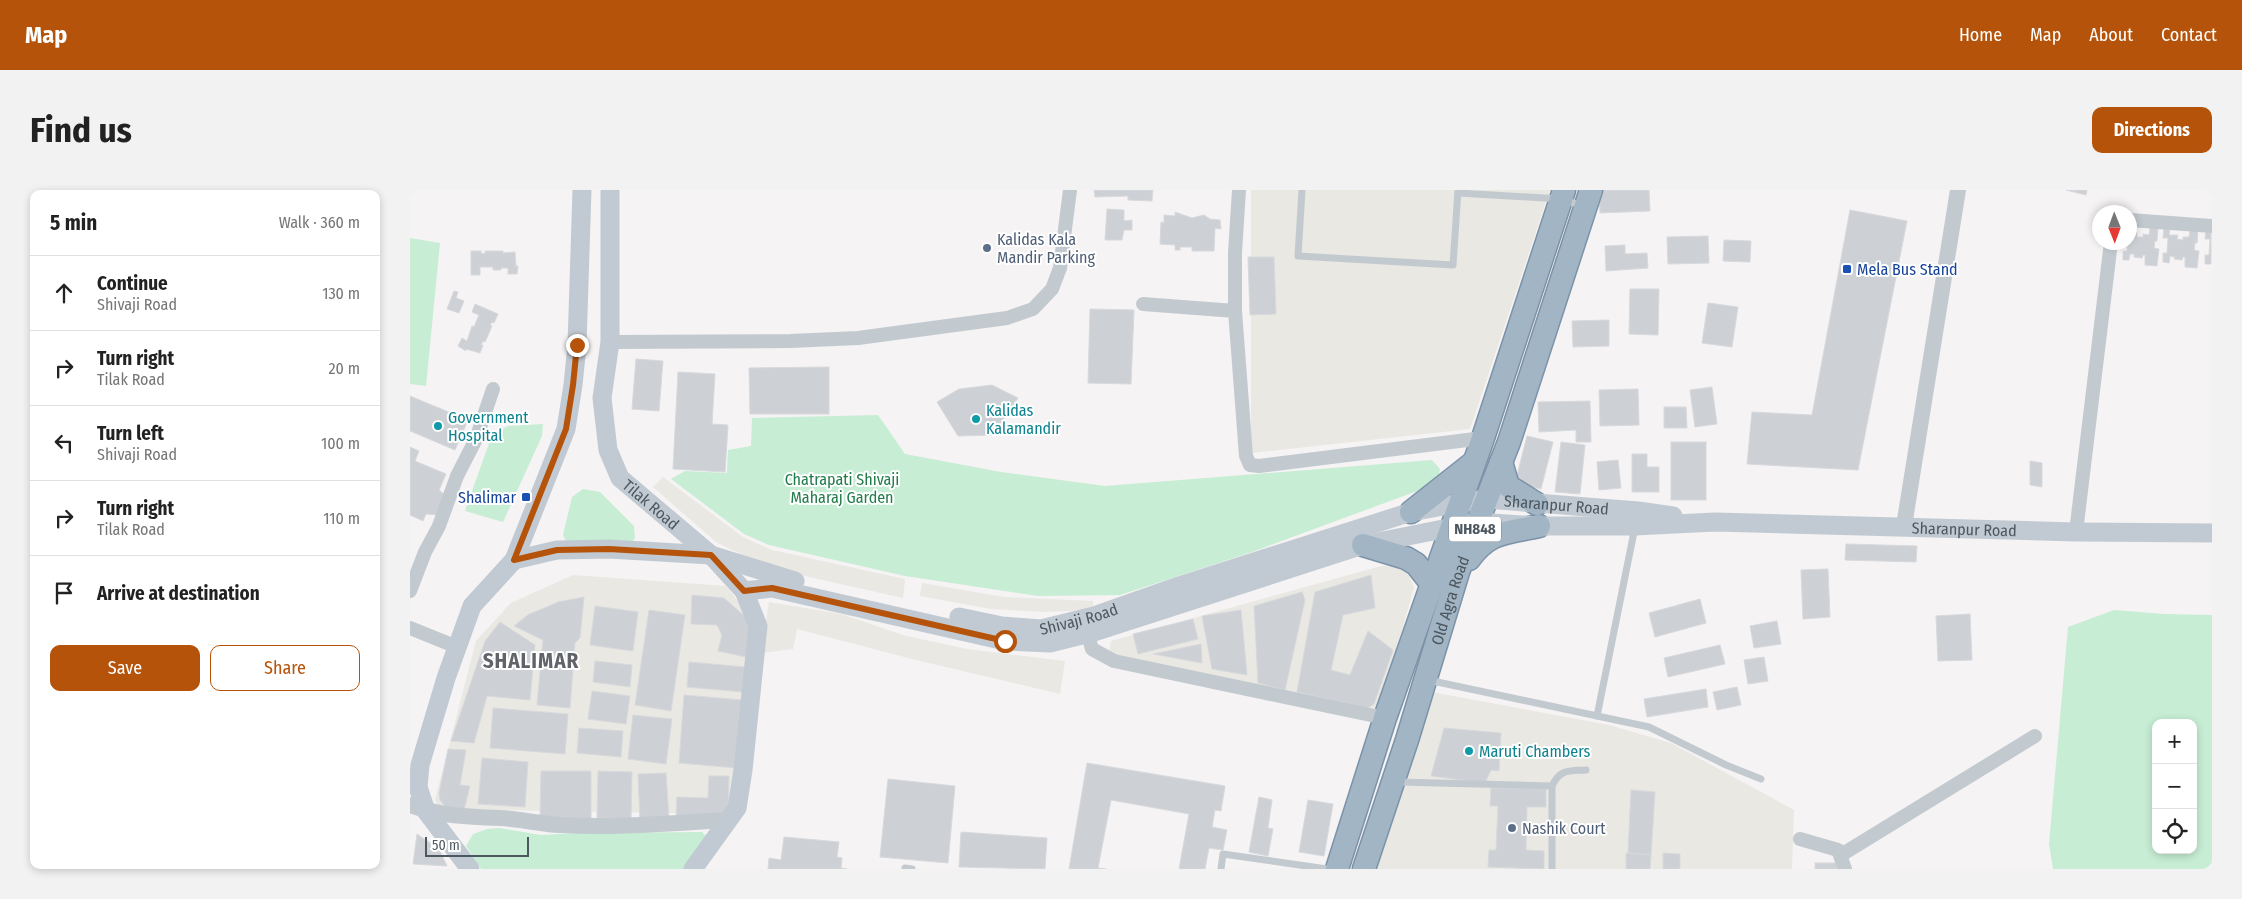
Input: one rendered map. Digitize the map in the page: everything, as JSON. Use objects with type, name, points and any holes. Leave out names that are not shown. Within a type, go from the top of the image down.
[{"type":"highway","name":"Old Agra Road","points":[[1337,869],[1385,718],[1483,438],[1563,194]]},
{"type":"highway","name":"Old Agra Road","points":[[1364,869],[1426,680],[1458,572],[1501,462],[1588,199]]},
{"type":"highway","points":[[1411,512],[1474,462]]},
{"type":"highway","points":[[1458,572],[1485,540],[1538,515],[1508,486],[1501,462]]},
{"type":"highway","points":[[1363,545],[1397,555],[1416,564],[1431,583]]},
{"type":"main road","points":[[470,869],[418,808],[420,765],[446,678],[472,606],[514,560],[542,491],[567,420],[577,345],[582,190]]},
{"type":"main road","name":"Tilak Road","points":[[610,190],[610,342],[602,398],[608,450],[620,478],[711,555],[744,591],[758,626],[743,770],[737,808],[693,869]]},
{"type":"main road","name":"Shivaji Road","points":[[744,591],[772,588],[1005,641],[1050,643],[1086,626],[1411,512],[1487,499]]},
{"type":"main road","name":"Sharanpur Road","points":[[1487,499],[1538,515],[1635,526],[1715,522],[2212,534]]},
{"type":"main road","name":"Sharanpur Road","points":[[1478,522],[1538,515],[1638,511],[1715,522]]},
{"type":"main road","name":"Shivaji Road","points":[[514,560],[557,550],[609,549],[711,555],[785,578],[1002,626],[1042,629],[1086,626],[1363,545],[1478,522]]},
{"type":"street","points":[[610,342],[790,342],[858,338],[1007,318],[1033,309],[1052,289],[1060,268],[1070,190]]},
{"type":"street","points":[[1239,190],[1235,253],[1235,310],[1246,456],[1250,464],[1259,466],[1483,438]]},
{"type":"street","points":[[1904,526],[1958,190]]},
{"type":"street","points":[[2137,221],[2212,226]]},
{"type":"street","points":[[2076,532],[2110,250]]},
{"type":"street","points":[[1143,304],[1235,310]]},
{"type":"street","points":[[410,591],[425,552],[439,526],[457,476],[476,439],[493,389]]},
{"type":"street","points":[[1086,626],[1092,649],[1114,661],[1385,718]]},
{"type":"street","points":[[410,628],[457,647]]},
{"type":"street","points":[[1841,855],[2035,736]]},
{"type":"street","points":[[418,808],[467,818],[500,818],[560,825],[632,825],[728,820]]},
{"type":"street","points":[[1800,839],[1838,850],[1846,869]]},
{"type":"lane","points":[[1302,190],[1298,256],[1453,265],[1458,191],[1563,194],[1588,199]]},
{"type":"lane","points":[[1597,716],[1635,526]]},
{"type":"lane","points":[[1426,680],[1649,727],[1726,765],[1761,779]]},
{"type":"lane","points":[[1552,869],[1552,786],[1557,776],[1566,771],[1586,770]]},
{"type":"lane","points":[[1393,781],[1552,786]]},
{"type":"lane","points":[[1221,869],[1223,854],[1327,869]]},
{"type":"shaded area","points":[[1251,190],[1550,190],[1470,429],[1251,453]]},
{"type":"shaded area","points":[[663,477],[743,537],[772,550],[905,579],[903,598],[769,568],[716,542],[653,487]]},
{"type":"shaded area","points":[[1404,565],[1414,587],[1380,709],[1108,656],[1111,641],[1381,566]]},
{"type":"shaded area","points":[[573,575],[726,586],[748,614],[740,774],[729,814],[440,809],[435,800],[476,641],[511,603]]},
{"type":"shaded area","points":[[922,583],[1004,597],[1093,601],[1093,610],[1043,612],[991,609],[920,596]]},
{"type":"shaded area","points":[[769,602],[841,614],[906,636],[967,649],[1065,661],[1060,694],[916,660],[797,629],[793,649],[761,653]]},
{"type":"shaded area","points":[[1426,691],[1609,725],[1671,743],[1794,810],[1792,869],[1375,869]]},
{"type":"green space","points":[[410,238],[440,243],[426,386],[410,384]]},
{"type":"green space","name":"Chatrapati Shivaji Maharaj Garden","points":[[878,415],[905,454],[1001,472],[1105,486],[1432,460],[1440,469],[1438,478],[1428,487],[1252,552],[1120,595],[1038,596],[905,576],[769,545],[744,534],[671,479],[685,471],[727,473],[728,450],[751,446],[752,418]]},
{"type":"green space","points":[[543,424],[542,436],[503,522],[465,511],[492,435],[508,426]]},
{"type":"green space","points":[[583,489],[600,492],[634,526],[635,538],[630,544],[566,541],[563,535],[572,497]]},
{"type":"green space","points":[[2114,610],[2212,615],[2212,869],[2053,869],[2049,844],[2068,627]]},
{"type":"green space","points":[[499,828],[541,835],[702,832],[711,840],[687,869],[481,869],[466,846],[473,834],[487,829]]},
{"type":"building","points":[[1094,190],[1153,190],[1152,201],[1128,200],[1128,196],[1095,197]]},
{"type":"building","points":[[1599,190],[1649,190],[1650,211],[1600,213]]},
{"type":"building","points":[[2066,190],[2087,190],[2086,195]]},
{"type":"building","points":[[1107,209],[1124,210],[1124,221],[1132,220],[1132,230],[1124,230],[1122,240],[1105,240]]},
{"type":"building","points":[[1850,210],[1907,221],[1858,470],[1747,464],[1752,412],[1812,415]]},
{"type":"building","points":[[1175,212],[1192,218],[1204,215],[1210,219],[1220,220],[1221,229],[1215,228],[1214,251],[1192,251],[1192,247],[1180,247],[1180,250],[1175,250],[1175,245],[1160,244],[1161,222],[1164,223],[1164,215],[1175,216]]},
{"type":"building","points":[[2150,227],[2158,228],[2157,241],[2155,241],[2154,248],[2159,249],[2157,266],[2145,265],[2145,255],[2142,258],[2134,257],[2134,254],[2130,254],[2129,260],[2123,260],[2123,251],[2137,250],[2137,237],[2143,237],[2143,234],[2149,235]]},
{"type":"building","points":[[2164,228],[2170,229],[2169,235],[2178,235],[2177,239],[2183,240],[2183,237],[2189,237],[2190,230],[2198,230],[2197,243],[2195,243],[2194,250],[2199,251],[2197,268],[2185,267],[2185,257],[2182,260],[2174,259],[2175,257],[2170,256],[2169,263],[2163,262],[2163,253],[2167,253],[2168,238],[2163,238]]},
{"type":"building","points":[[2206,230],[2211,230],[2211,264],[2205,264],[2205,255],[2209,255],[2210,239],[2205,239]]},
{"type":"building","points":[[1708,236],[1709,263],[1668,264],[1667,237]]},
{"type":"building","points":[[1724,240],[1751,241],[1750,262],[1723,261]]},
{"type":"building","points":[[1625,245],[1625,254],[1647,253],[1648,268],[1606,271],[1605,246]]},
{"type":"building","points":[[471,251],[481,251],[481,253],[485,254],[485,251],[515,252],[516,266],[518,266],[517,274],[508,274],[508,268],[493,270],[493,267],[480,267],[480,275],[471,275]]},
{"type":"building","points":[[1248,257],[1274,257],[1276,314],[1250,315]]},
{"type":"building","points":[[1630,289],[1659,289],[1658,335],[1629,334]]},
{"type":"building","points":[[454,291],[458,292],[456,298],[464,301],[459,313],[447,309]]},
{"type":"building","points":[[1708,303],[1738,307],[1732,347],[1702,343]]},
{"type":"building","points":[[475,304],[498,314],[494,323],[492,322],[490,325],[492,326],[485,342],[483,341],[481,345],[483,345],[480,353],[466,349],[466,351],[458,346],[462,338],[467,341],[472,326],[474,327],[479,315],[472,312]]},
{"type":"building","points":[[1090,309],[1134,310],[1131,384],[1088,383]]},
{"type":"building","points":[[1609,320],[1609,346],[1573,347],[1572,321]]},
{"type":"building","points":[[636,359],[663,361],[659,411],[632,409]]},
{"type":"building","points":[[829,367],[829,414],[750,414],[749,368]]},
{"type":"building","points":[[678,372],[715,374],[712,424],[728,425],[725,472],[673,469]]},
{"type":"building","name":"Kalidas Kalamandir","points":[[992,385],[1018,398],[993,435],[958,436],[937,402],[959,389]]},
{"type":"building","points":[[1712,387],[1717,424],[1695,427],[1690,390]]},
{"type":"building","points":[[1638,389],[1639,425],[1600,426],[1599,390]]},
{"type":"building","name":"Government Hospital","points":[[410,396],[468,420],[455,450],[410,431]]},
{"type":"building","points":[[1590,401],[1591,442],[1576,442],[1576,430],[1539,432],[1538,402]]},
{"type":"building","points":[[1664,407],[1686,407],[1687,428],[1664,428]]},
{"type":"building","points":[[1527,436],[1553,442],[1541,489],[1515,483]]},
{"type":"building","points":[[1561,442],[1585,445],[1580,494],[1555,492]]},
{"type":"building","points":[[1671,442],[1706,442],[1706,500],[1671,500]]},
{"type":"building","name":"Government Hospital","points":[[410,447],[419,451],[415,461],[446,474],[439,490],[446,496],[439,515],[426,514],[423,521],[410,515]]},
{"type":"building","points":[[1632,454],[1647,454],[1647,467],[1659,467],[1659,492],[1632,492]]},
{"type":"building","points":[[1618,460],[1621,488],[1599,490],[1597,462]]},
{"type":"building","points":[[2030,461],[2042,463],[2042,487],[2030,485]]},
{"type":"building","points":[[1846,544],[1917,546],[1916,562],[1845,560]]},
{"type":"building","points":[[1828,569],[1830,617],[1803,619],[1801,570]]},
{"type":"building","points":[[1371,575],[1375,608],[1343,615],[1331,670],[1350,675],[1368,631],[1393,650],[1374,704],[1368,708],[1297,692],[1315,592]]},
{"type":"building","points":[[1302,592],[1305,600],[1285,690],[1258,683],[1254,606]]},
{"type":"building","points":[[692,595],[724,598],[750,621],[746,657],[718,651],[722,635],[717,625],[691,624]]},
{"type":"building","points":[[584,597],[580,638],[575,643],[570,708],[537,705],[543,640],[514,626],[529,614],[558,602]]},
{"type":"building","points":[[1700,599],[1706,623],[1655,637],[1649,613]]},
{"type":"building","points":[[595,606],[638,612],[633,651],[590,645]]},
{"type":"building","points":[[649,610],[685,615],[671,711],[635,705]]},
{"type":"building","points":[[1241,610],[1247,675],[1212,669],[1202,616]]},
{"type":"building","points":[[1970,614],[1972,660],[1938,661],[1936,616]]},
{"type":"building","points":[[1193,619],[1198,639],[1138,654],[1133,634]]},
{"type":"building","points":[[1777,621],[1781,644],[1754,648],[1750,626]]},
{"type":"building","points":[[500,622],[535,645],[530,700],[487,696],[474,743],[451,741],[485,641]]},
{"type":"building","points":[[1201,644],[1202,663],[1153,654]]},
{"type":"building","points":[[1720,645],[1725,664],[1668,677],[1664,658]]},
{"type":"building","points":[[1764,657],[1768,681],[1748,684],[1744,660]]},
{"type":"building","points":[[595,661],[632,665],[630,687],[593,682]]},
{"type":"building","points":[[689,662],[745,667],[743,692],[687,687]]},
{"type":"building","points":[[1737,687],[1741,705],[1717,710],[1713,692]]},
{"type":"building","points":[[1706,689],[1708,707],[1647,717],[1644,699]]},
{"type":"building","points":[[592,691],[630,696],[626,724],[588,719]]},
{"type":"building","points":[[684,695],[742,700],[737,768],[679,763]]},
{"type":"building","points":[[493,708],[568,714],[565,754],[490,748]]},
{"type":"building","points":[[633,715],[672,719],[666,764],[628,759]]},
{"type":"building","points":[[579,728],[623,731],[621,757],[577,753]]},
{"type":"building","name":"Maruti Chambers","points":[[1444,728],[1501,733],[1499,771],[1491,770],[1485,783],[1431,776]]},
{"type":"building","points":[[448,749],[466,750],[460,785],[470,786],[464,810],[446,808],[440,800],[439,793]]},
{"type":"building","points":[[482,758],[528,762],[525,807],[478,804]]},
{"type":"building","points":[[1087,763],[1225,786],[1221,811],[1215,810],[1212,827],[1227,830],[1223,850],[1209,848],[1205,869],[1179,869],[1189,814],[1111,800],[1098,868],[1106,869],[1069,869]]},
{"type":"building","points":[[541,771],[591,771],[591,819],[540,819]]},
{"type":"building","points":[[598,771],[632,772],[631,819],[597,818]]},
{"type":"building","points":[[666,773],[669,819],[640,821],[638,774]]},
{"type":"building","points":[[709,776],[729,776],[728,820],[676,819],[677,797],[708,798]]},
{"type":"building","points":[[888,779],[955,786],[948,863],[880,857]]},
{"type":"building","name":"Nashik Court","points":[[1491,788],[1546,789],[1546,807],[1527,807],[1526,850],[1544,851],[1544,869],[1488,867],[1489,850],[1496,850],[1498,806],[1490,806]]},
{"type":"building","points":[[1631,790],[1655,792],[1651,855],[1628,853]]},
{"type":"building","points":[[1259,797],[1272,800],[1268,828],[1273,829],[1268,856],[1249,852]]},
{"type":"building","points":[[1308,800],[1333,804],[1324,856],[1299,852]]},
{"type":"building","points":[[961,832],[1047,838],[1045,869],[959,867]]},
{"type":"building","points":[[417,834],[439,849],[447,866],[413,864]]},
{"type":"building","points":[[784,837],[839,842],[837,857],[842,858],[841,868],[847,869],[768,869],[769,858],[781,860]]},
{"type":"building","points":[[1626,853],[1651,855],[1650,869],[1626,869]]},
{"type":"building","points":[[1663,853],[1680,854],[1680,869],[1663,869]]},
{"type":"building","points":[[1815,863],[1837,863],[1837,869],[1815,869]]},
{"type":"place","name":"Kalidas Kala Mandir Parking","points":[[987,248]]},
{"type":"place","name":"Mela Bus Stand","points":[[1847,269]]},
{"type":"place","name":"Kalidas Kalamandir","points":[[976,419]]},
{"type":"place","name":"Government Hospital","points":[[438,426]]},
{"type":"place","name":"Shalimar","points":[[526,497]]},
{"type":"place","name":"Maruti Chambers","points":[[1469,751]]},
{"type":"place","name":"Nashik Court","points":[[1512,828]]},
{"type":"district","name":"SHALIMAR","points":[[531,661]]},
{"type":"route","points":[[577,345],[566,429],[514,560],[557,550],[609,549],[711,555],[744,591],[760,587],[817,596],[1005,641]]}]
